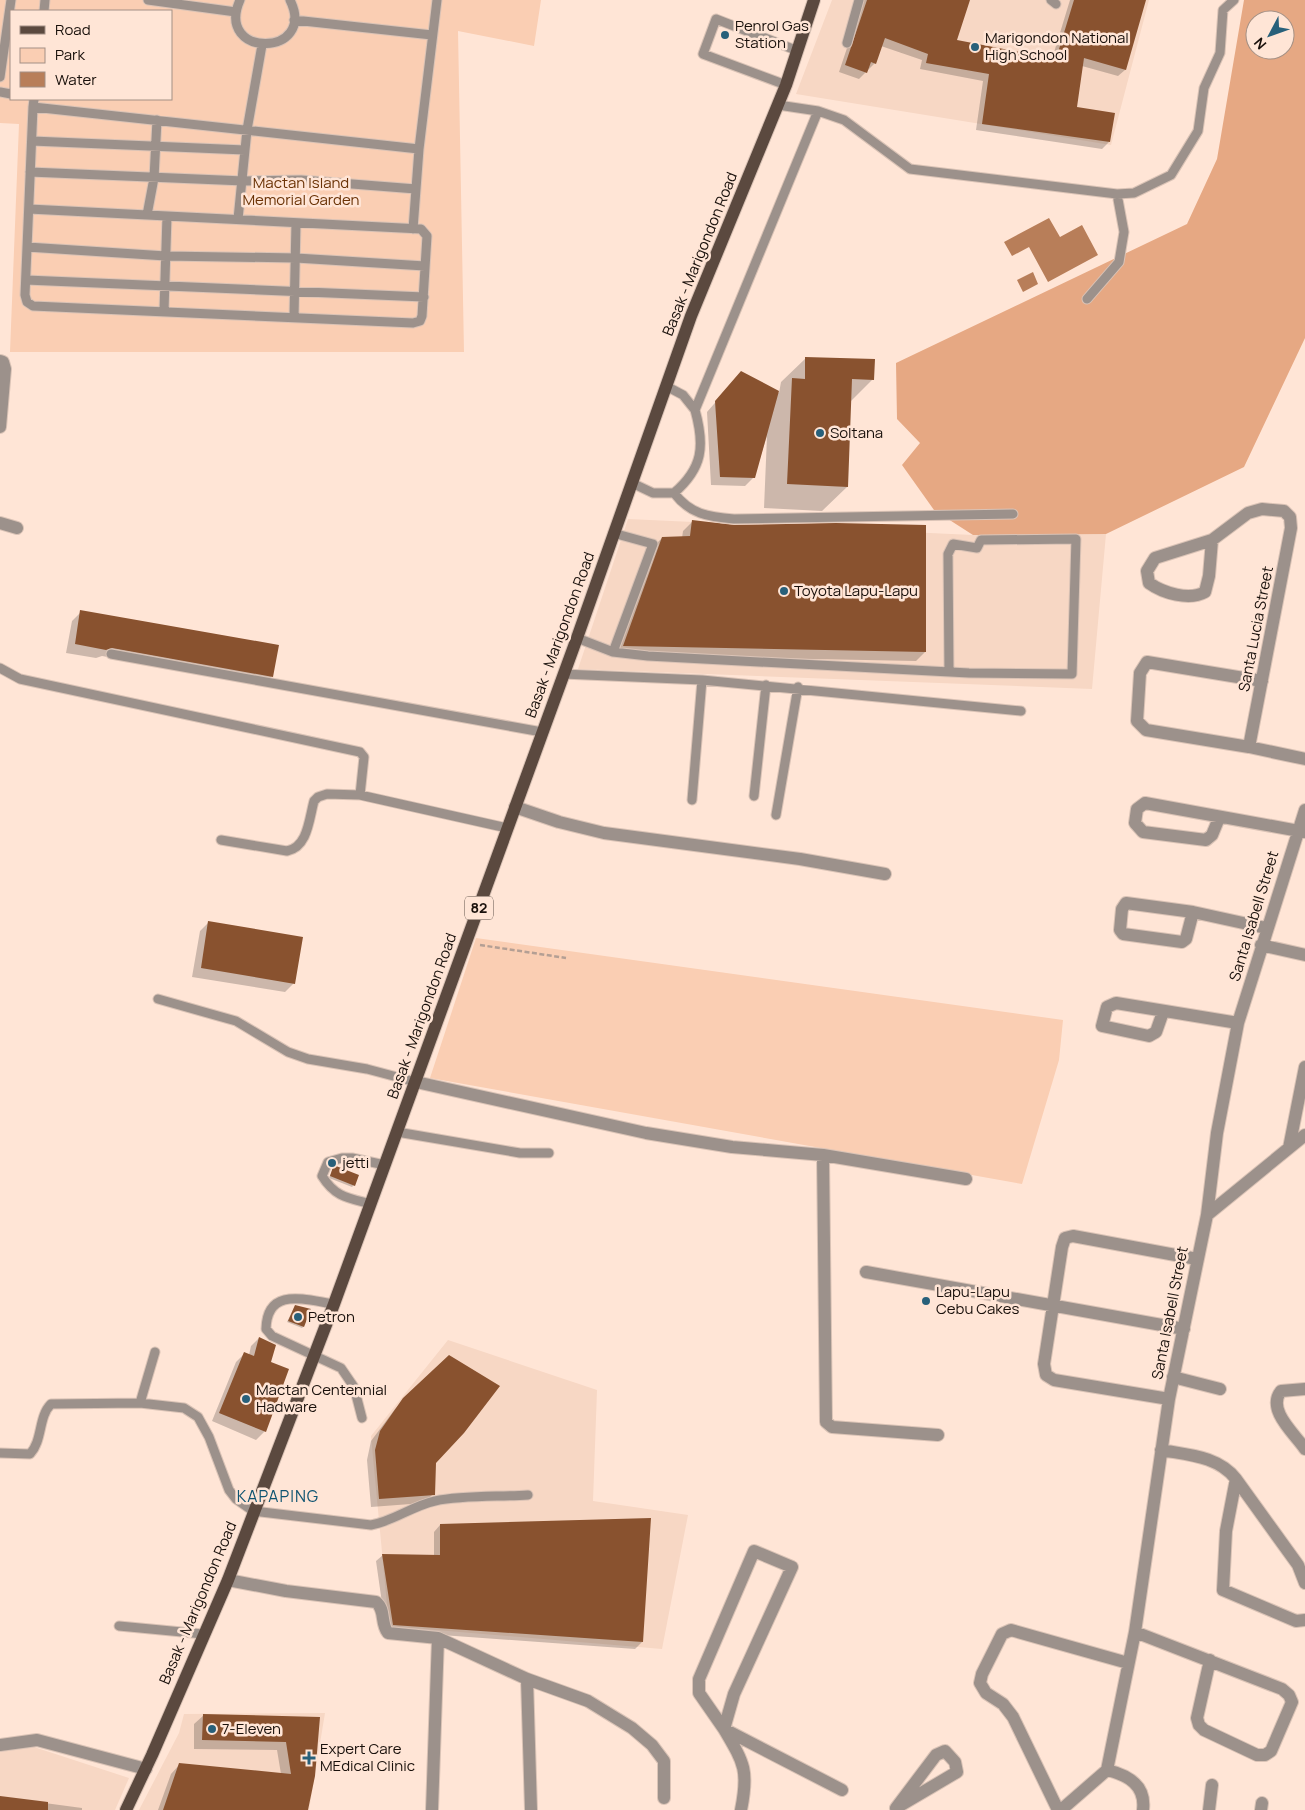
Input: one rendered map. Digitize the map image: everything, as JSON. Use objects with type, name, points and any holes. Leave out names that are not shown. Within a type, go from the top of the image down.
[{"type":"main road","name":"Basak - Marigondon Road","points":[[126,1810],[146,1770],[203,1634],[228,1580],[334,1304],[577,638],[691,316],[786,85],[814,0]]},
{"type":"street","points":[[0,361],[3,362],[5,369],[0,427]]},
{"type":"street","name":"Santa Lucia Street","points":[[1212,540],[1248,513],[1262,509],[1284,511],[1290,517],[1292,528],[1249,747]]},
{"type":"street","points":[[0,523],[17,528]]},
{"type":"street","points":[[1212,540],[1209,576],[1205,592],[1198,596],[1161,591],[1149,583],[1147,571],[1156,558],[1212,540]]},
{"type":"street","points":[[1262,681],[1147,662],[1140,673],[1138,721],[1146,730],[1249,747],[1305,759]]},
{"type":"street","points":[[1219,818],[1212,835],[1206,840],[1143,832],[1136,823],[1138,809],[1145,803],[1219,818],[1301,831]]},
{"type":"street","points":[[515,807],[558,822],[604,832],[791,858],[885,874]]},
{"type":"street","name":"Santa Isabell Street","points":[[1107,1770],[1134,1632],[1169,1399],[1207,1215],[1217,1134],[1238,1023],[1266,928],[1301,831],[1305,810]]},
{"type":"street","points":[[1193,912],[1186,939],[1182,942],[1123,934],[1120,930],[1122,908],[1126,903],[1193,912],[1266,928]]},
{"type":"street","points":[[1261,945],[1305,955]]},
{"type":"street","points":[[1163,1012],[1238,1023]]},
{"type":"street","points":[[1289,1148],[1305,1067]]},
{"type":"street","points":[[416,1082],[646,1133],[732,1147],[823,1155],[966,1179]]},
{"type":"street","points":[[1207,1215],[1305,1135]]},
{"type":"street","points":[[823,1155],[826,1422],[832,1426],[938,1435]]},
{"type":"street","points":[[1169,1399],[1054,1380],[1046,1375],[1044,1364],[1062,1248],[1065,1238],[1073,1236],[1197,1259]]},
{"type":"street","points":[[866,1272],[1184,1329]]},
{"type":"street","points":[[1173,1377],[1220,1389]]},
{"type":"street","points":[[1304,1446],[1284,1422],[1277,1406],[1278,1395],[1281,1391],[1305,1389]]},
{"type":"street","points":[[1161,1450],[1208,1458],[1228,1468],[1298,1565],[1305,1583]]},
{"type":"street","points":[[1236,1479],[1226,1531],[1223,1590],[1296,1621],[1305,1620]]},
{"type":"street","points":[[724,1729],[734,1694],[792,1568],[754,1552],[699,1679],[699,1693],[724,1729],[743,1762],[745,1789],[741,1810]]},
{"type":"street","points":[[228,1580],[286,1591],[376,1602],[382,1609],[384,1628],[388,1633],[438,1638],[527,1678],[588,1701],[632,1728],[652,1745],[664,1761],[664,1798]]},
{"type":"street","points":[[1128,1663],[1011,1630],[1002,1634],[982,1674],[980,1683],[986,1693],[1004,1704],[1013,1717],[1060,1810],[1107,1770],[1123,1774],[1134,1782],[1142,1792],[1143,1810]]},
{"type":"street","points":[[1134,1632],[1210,1660],[1282,1689],[1289,1695],[1292,1702],[1271,1751],[1264,1755],[1257,1755],[1204,1730],[1199,1725],[1197,1718],[1210,1660]]},
{"type":"street","points":[[432,1810],[438,1638]]},
{"type":"street","points":[[527,1678],[531,1810]]},
{"type":"street","points":[[724,1729],[842,1790]]},
{"type":"street","points":[[0,1745],[37,1740],[146,1770]]},
{"type":"street","points":[[945,1751],[956,1762],[956,1772],[896,1809],[936,1755],[945,1751]]},
{"type":"street","points":[[1209,1810],[1212,1785]]},
{"type":"lane","points":[[0,77],[4,26],[11,0]]},
{"type":"lane","points":[[148,0],[236,12]]},
{"type":"lane","points":[[240,0],[236,12],[236,23],[242,34],[251,42],[262,45],[274,44],[283,39],[291,30],[294,20],[294,8],[290,0]]},
{"type":"lane","points":[[413,229],[418,149],[437,0]]},
{"type":"lane","points":[[847,43],[859,0]]},
{"type":"lane","points":[[778,104],[818,111],[844,120],[910,169],[1117,194],[1134,192],[1171,175],[1198,131],[1204,88],[1220,53],[1223,10],[1234,0]]},
{"type":"lane","points":[[786,85],[703,54],[716,19],[798,50]]},
{"type":"lane","points":[[294,20],[432,35]]},
{"type":"lane","points":[[238,220],[244,181],[247,130],[262,45]]},
{"type":"lane","points":[[29,209],[421,229],[427,236],[424,297],[422,316],[420,320],[413,323],[33,306],[28,302],[25,295],[33,103],[157,120],[418,149]]},
{"type":"lane","points":[[695,410],[818,111]]},
{"type":"lane","points":[[148,215],[154,178],[154,146],[157,120]]},
{"type":"lane","points":[[32,141],[245,150]]},
{"type":"lane","points":[[30,172],[244,181],[301,180],[416,189]]},
{"type":"lane","points":[[1087,299],[1119,262],[1124,232],[1117,194]]},
{"type":"lane","points":[[164,311],[167,216]]},
{"type":"lane","points":[[294,317],[296,222]]},
{"type":"lane","points":[[27,247],[166,256],[296,258],[425,266]]},
{"type":"lane","points":[[26,280],[424,297]]},
{"type":"lane","points":[[632,483],[653,492],[674,493],[688,481],[697,465],[700,443],[695,410],[683,395],[666,386]]},
{"type":"lane","points":[[674,493],[683,504],[696,513],[713,518],[1013,514]]},
{"type":"lane","points":[[613,533],[654,544],[613,652]]},
{"type":"lane","points":[[577,638],[613,652],[648,656],[949,671],[1072,674],[1076,539],[981,540],[976,548],[953,544],[948,554],[949,671]]},
{"type":"lane","points":[[111,654],[542,732]]},
{"type":"lane","points":[[0,668],[20,679],[360,752],[364,757],[360,795]]},
{"type":"lane","points":[[563,674],[702,680],[798,687],[1021,711]]},
{"type":"lane","points":[[692,800],[702,680]]},
{"type":"lane","points":[[754,796],[766,685]]},
{"type":"lane","points":[[776,815],[798,687]]},
{"type":"lane","points":[[221,840],[287,851],[295,849],[302,844],[314,801],[318,797],[327,794],[360,795],[508,828]]},
{"type":"lane","points":[[158,999],[236,1021],[288,1052],[308,1059],[367,1069],[416,1082]]},
{"type":"lane","points":[[396,1132],[520,1153],[549,1153]]},
{"type":"lane","points":[[371,1204],[343,1196],[331,1190],[322,1176],[328,1162],[342,1158],[384,1165]]},
{"type":"lane","points":[[334,1304],[290,1298],[279,1301],[271,1310],[266,1322],[266,1329],[272,1336],[341,1368],[354,1386],[362,1418]]},
{"type":"lane","points":[[140,1403],[155,1352]]},
{"type":"lane","points":[[0,1453],[30,1454],[37,1443],[46,1409],[51,1404],[140,1403],[184,1408],[198,1417],[209,1437],[229,1490],[236,1499],[253,1511],[371,1526],[386,1523],[416,1506],[437,1500],[528,1495]]},
{"type":"lane","points":[[119,1626],[203,1634]]},
{"type":"path","points":[[466,943],[566,958]]},
{"type":"shaded area","name":"Marigondon National High School","points":[[832,0],[1149,0],[1111,145],[796,94]]},
{"type":"shaded area","points":[[1244,0],[1305,0],[1305,338],[1244,467],[1106,534],[973,535],[934,510],[902,465],[920,443],[897,419],[896,363],[1187,224],[1217,159]]},
{"type":"shaded area","points":[[628,519],[973,535],[1106,534],[1092,689],[578,669]]},
{"type":"shaded area","points":[[448,1340],[597,1390],[593,1501],[688,1515],[662,1649],[389,1626],[371,1436]]},
{"type":"shaded area","points":[[325,1713],[309,1810],[139,1810],[179,1733],[184,1714]]},
{"type":"shaded area","points":[[34,1747],[129,1778],[115,1810],[0,1810],[0,1752]]},
{"type":"green space","name":"Mactan Island Memorial Garden","points":[[0,0],[541,0],[534,46],[458,31],[464,352],[10,352],[19,124],[0,123]]},
{"type":"green space","points":[[476,938],[1063,1020],[1059,1060],[1022,1184],[430,1078]]},
{"type":"water","points":[[1049,218],[1060,237],[1082,225],[1098,255],[1048,282],[1029,247],[1012,256],[1004,242]]},
{"type":"water","points":[[1033,272],[1038,284],[1023,292],[1017,280]]},
{"type":"building","points":[[867,0],[970,0],[957,40],[1056,59],[1074,0],[1146,0],[1126,70],[1084,58],[1077,107],[1115,113],[1110,142],[982,124],[989,74],[926,63],[928,54],[885,38],[876,64],[871,62],[867,73],[845,65]]},
{"type":"building","name":"Soltana","points":[[805,357],[875,359],[874,380],[852,379],[848,487],[787,484],[792,378],[805,379]]},
{"type":"building","points":[[741,371],[779,391],[755,478],[720,477],[715,401]]},
{"type":"building","name":"Toyota Lapu-Lapu","points":[[692,520],[734,525],[836,523],[926,525],[926,652],[623,646],[662,537],[690,536]]},
{"type":"building","points":[[80,610],[279,645],[273,677],[112,648],[106,650],[75,644]]},
{"type":"building","points":[[208,921],[303,937],[295,984],[201,968]]},
{"type":"building","points":[[336,1166],[359,1175],[355,1186],[330,1176],[333,1167]]},
{"type":"building","points":[[295,1305],[311,1309],[304,1327],[288,1321]]},
{"type":"building","points":[[259,1337],[276,1345],[271,1362],[289,1369],[266,1432],[219,1413],[244,1352],[254,1356]]},
{"type":"building","points":[[449,1355],[500,1386],[464,1433],[436,1463],[435,1495],[379,1499],[375,1450],[380,1431],[403,1398]]},
{"type":"building","points":[[651,1518],[643,1642],[393,1625],[382,1554],[440,1555],[440,1524]]},
{"type":"building","points":[[203,1714],[320,1717],[315,1776],[308,1810],[163,1810],[179,1763],[291,1774],[286,1742],[202,1740]]},
{"type":"building","points":[[0,1796],[48,1802],[48,1810],[0,1810]]},
{"type":"place","name":"Penrol Gas Station","points":[[725,35]]},
{"type":"place","name":"Marigondon National High School","points":[[975,47]]},
{"type":"place","name":"Soltana","points":[[820,433]]},
{"type":"place","name":"Toyota Lapu-Lapu","points":[[784,591]]},
{"type":"place","name":"jetti","points":[[332,1163]]},
{"type":"place","name":"Lapu-Lapu Cebu Cakes","points":[[926,1301]]},
{"type":"place","name":"Petron","points":[[298,1317]]},
{"type":"place","name":"Mactan Centennial Hadware","points":[[246,1399]]},
{"type":"place","name":"7-Eleven","points":[[212,1729]]},
{"type":"place","name":"Expert Care MEdical Clinic","points":[[309,1758]]},
{"type":"district","name":"KAPAPING","points":[[278,1496]]}]
